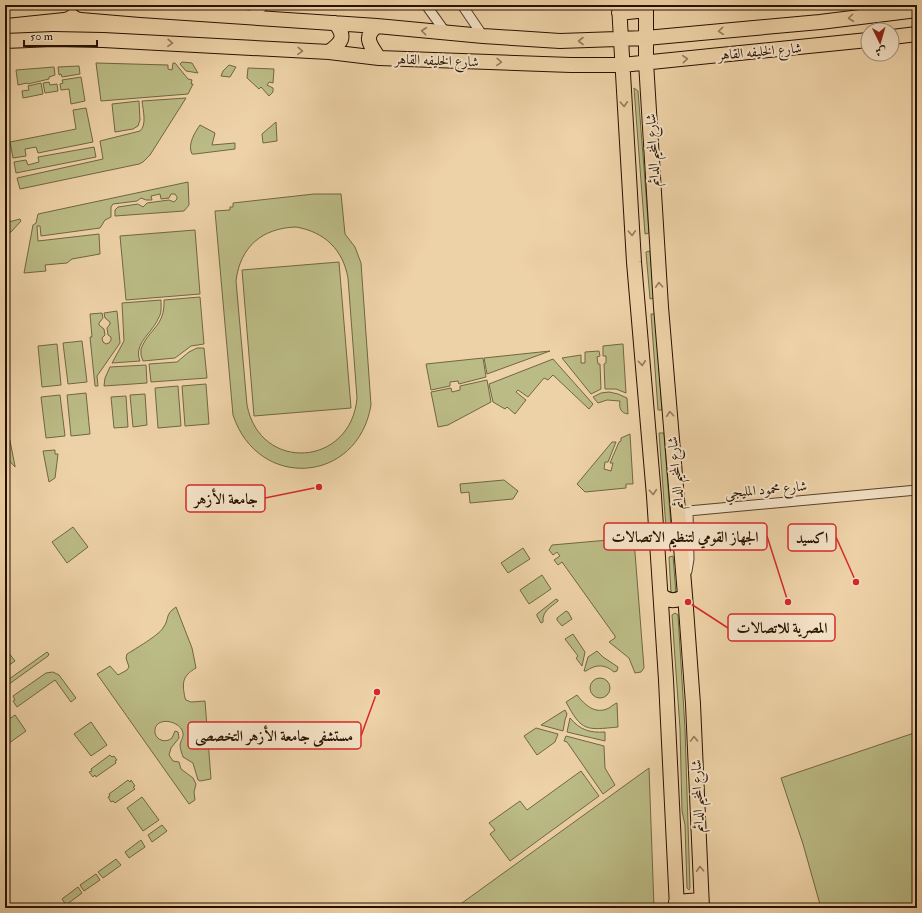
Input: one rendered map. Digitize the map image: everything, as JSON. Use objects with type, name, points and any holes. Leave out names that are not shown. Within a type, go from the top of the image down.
[{"type":"main road","points":[[5,11],[63,5]]},
{"type":"main road","name":"شارع الخليفه القاهر","points":[[82,5],[222,11],[248,18],[377,26],[446,33],[560,41],[646,38],[820,22],[917,10]]},
{"type":"main road","points":[[619,9],[646,8]]},
{"type":"main road","name":"شارع المخيم الدائم","points":[[646,8],[646,62],[661,307],[693,704],[702,904]]},
{"type":"main road","name":"شارع المخيم الدائم","points":[[619,9],[638,308],[666,680],[677,905]]},
{"type":"main road","points":[[329,52],[339,44],[342,38],[341,32],[336,23]]},
{"type":"main road","points":[[377,26],[371,31],[368,39],[370,45],[379,58]]},
{"type":"main road","points":[[900,36],[917,34]]},
{"type":"main road","name":"شارع الخليفه القاهر","points":[[5,41],[53,39],[103,40],[329,52],[379,58],[571,65],[622,65],[860,41]]},
{"type":"main road","points":[[638,308],[661,307]]},
{"type":"main road","points":[[660,595],[673,601],[680,599],[685,595]]},
{"type":"main road","points":[[677,905],[702,904]]},
{"type":"street","points":[[248,18],[265,5]]},
{"type":"street","points":[[426,5],[446,33]]},
{"type":"street","points":[[462,5],[483,36]]},
{"type":"street","name":"شارع محمود المليجي","points":[[684,580],[689,559],[688,510],[917,490]]},
{"type":"green space","points":[[182,62],[192,63],[198,73],[186,71],[180,64]]},
{"type":"green space","points":[[96,63],[168,65],[168,69],[172,70],[173,63],[175,63],[188,79],[192,80],[191,84],[193,84],[188,94],[101,101]]},
{"type":"green space","points":[[229,65],[236,67],[230,77],[221,76],[223,71]]},
{"type":"green space","points":[[79,66],[80,74],[62,77],[61,74],[59,75],[58,67]]},
{"type":"green space","points":[[54,67],[55,75],[49,77],[49,79],[18,85],[16,70]]},
{"type":"green space","points":[[248,68],[274,69],[273,83],[269,82],[267,85],[273,88],[273,92],[269,96],[261,87],[259,89],[247,78]]},
{"type":"green space","points":[[81,77],[85,101],[71,104],[69,89],[61,90],[60,84],[63,83],[62,80]]},
{"type":"green space","points":[[49,82],[50,85],[57,84],[58,91],[45,93],[43,83]]},
{"type":"green space","points":[[41,83],[43,94],[23,98],[22,91],[29,90],[28,86]]},
{"type":"green space","points":[[634,88],[638,91],[649,233],[645,234]]},
{"type":"green space","points":[[186,98],[150,155],[143,162],[20,189],[17,178],[103,159],[100,141],[140,131],[143,125],[144,117],[142,101]]},
{"type":"green space","points":[[139,101],[140,120],[138,126],[133,129],[115,132],[112,104]]},
{"type":"green space","points":[[86,108],[93,142],[38,153],[36,147],[25,149],[26,156],[13,158],[10,142],[76,129],[73,110]]},
{"type":"green space","points":[[276,122],[277,141],[263,143],[262,134]]},
{"type":"green space","points":[[200,125],[215,133],[212,145],[235,143],[235,149],[192,154],[190,147],[191,143]]},
{"type":"green space","points":[[94,147],[96,157],[16,173],[14,162],[26,160],[28,165],[39,162],[38,157]]},
{"type":"green space","points":[[188,182],[189,205],[184,211],[115,216],[115,210],[118,207],[138,204],[143,207],[147,203],[169,200],[174,202],[177,199],[175,194],[171,194],[169,198],[161,199],[160,194],[151,196],[152,200],[141,198],[137,201],[113,204],[111,207],[111,217],[105,220],[100,228],[41,236],[40,226],[37,226],[38,241],[99,234],[100,254],[72,259],[67,263],[45,265],[46,271],[24,273],[33,225],[36,223],[38,214]]},
{"type":"green space","points":[[314,194],[341,194],[345,234],[355,247],[361,263],[371,405],[362,431],[347,451],[328,463],[306,468],[284,466],[263,457],[246,440],[233,415],[215,211],[230,210],[230,207],[233,207],[233,203]],"holes":[[[296,227],[316,233],[331,244],[337,251],[346,268],[357,398],[351,421],[339,438],[323,448],[305,453],[286,451],[269,442],[255,427],[247,405],[236,281],[242,258],[248,249],[263,236],[284,228]]]},
{"type":"green space","points":[[20,219],[21,221],[11,232],[5,235],[5,223]]},
{"type":"green space","points":[[195,230],[200,294],[126,300],[120,236]]},
{"type":"green space","points":[[650,251],[654,298],[650,299],[646,252]]},
{"type":"green space","points":[[339,262],[351,408],[254,416],[242,270]]},
{"type":"green space","points":[[200,297],[204,344],[191,346],[175,358],[143,361],[141,349],[144,342],[156,327],[162,316],[164,300]]},
{"type":"green space","points":[[161,300],[159,317],[139,349],[140,361],[112,363],[124,341],[122,303]]},
{"type":"green space","points":[[117,311],[120,343],[97,376],[98,386],[95,386],[90,337],[92,337],[90,314],[102,313],[103,318],[99,325],[104,329],[105,335],[102,338],[103,342],[106,344],[109,343],[111,337],[108,335],[107,328],[110,322],[105,318],[104,313]]},
{"type":"green space","points":[[651,314],[655,314],[662,410],[658,410]]},
{"type":"green space","points":[[82,341],[87,382],[68,384],[63,343]]},
{"type":"green space","points":[[57,344],[61,385],[42,387],[38,346]]},
{"type":"green space","points":[[623,344],[626,393],[616,389],[605,389],[604,364],[606,363],[606,356],[603,356],[603,346]]},
{"type":"green space","points":[[197,348],[204,348],[207,378],[151,382],[149,364],[177,362],[189,352]]},
{"type":"green space","points":[[550,351],[487,374],[484,358]]},
{"type":"green space","points":[[599,351],[600,356],[597,357],[598,364],[600,364],[601,389],[591,394],[562,358],[581,355],[581,363],[585,363],[585,352]]},
{"type":"green space","points":[[483,358],[486,377],[459,384],[458,381],[450,382],[450,386],[431,390],[426,364]]},
{"type":"green space","points":[[553,359],[593,404],[589,409],[553,375],[548,380],[544,378],[528,397],[518,390],[516,392],[526,400],[515,414],[507,407],[505,409],[493,402],[489,384]]},
{"type":"green space","points":[[146,365],[147,383],[104,386],[105,378],[110,367]]},
{"type":"green space","points":[[487,380],[491,402],[448,425],[438,427],[431,392],[451,388],[452,392],[460,390],[460,386]]},
{"type":"green space","points":[[206,384],[209,424],[185,426],[182,386]]},
{"type":"green space","points":[[178,386],[181,426],[158,428],[155,388]]},
{"type":"green space","points":[[609,392],[627,398],[628,414],[623,412],[621,409],[620,401],[607,400],[598,403],[593,397],[601,393]]},
{"type":"green space","points":[[86,393],[90,434],[71,436],[67,395]]},
{"type":"green space","points":[[145,394],[147,425],[133,427],[130,395]]},
{"type":"green space","points":[[60,395],[65,436],[46,438],[41,397]]},
{"type":"green space","points":[[126,396],[128,427],[114,428],[111,397]]},
{"type":"green space","points":[[5,416],[15,467],[5,456],[5,447],[9,443],[5,438]]},
{"type":"green space","points":[[659,433],[664,433],[671,527],[666,528]]},
{"type":"green space","points":[[630,434],[633,484],[626,484],[626,488],[585,492],[577,484],[612,442],[616,442],[608,462],[605,462],[604,469],[611,471],[613,463],[610,463],[619,442],[621,441],[621,438]]},
{"type":"green space","points":[[55,450],[55,454],[58,454],[55,478],[49,482],[43,451]]},
{"type":"green space","points":[[504,480],[518,491],[513,499],[470,503],[469,492],[461,493],[460,484]]},
{"type":"green space","points":[[73,527],[88,547],[67,563],[52,542]]},
{"type":"green space","points":[[631,538],[634,540],[644,668],[641,672],[635,673],[629,658],[609,642],[615,638],[615,636],[562,562],[558,565],[554,560],[560,556],[557,552],[553,555],[549,550],[552,545]]},
{"type":"green space","points":[[523,548],[530,559],[508,573],[501,563]]},
{"type":"green space","points":[[673,556],[676,594],[671,593],[669,557]]},
{"type":"green space","points":[[542,575],[551,589],[529,604],[520,590]]},
{"type":"green space","points":[[556,599],[558,601],[545,612],[543,622],[541,623],[537,614]]},
{"type":"green space","points":[[176,607],[192,648],[196,668],[188,674],[184,680],[183,688],[185,698],[191,702],[205,701],[211,779],[198,780],[193,763],[183,757],[180,745],[183,734],[179,726],[166,721],[161,722],[155,728],[155,733],[158,738],[165,741],[172,738],[175,731],[178,732],[179,738],[171,748],[169,755],[173,761],[179,762],[181,769],[193,778],[196,784],[194,792],[195,800],[189,804],[97,674],[110,666],[118,675],[127,670],[129,667],[126,658],[127,654],[161,631],[165,625],[168,615]]},
{"type":"green space","points":[[566,611],[572,619],[562,626],[557,618]]},
{"type":"green space","points":[[675,613],[678,615],[685,729],[689,890],[687,888],[685,825],[682,811],[680,729],[672,615]]},
{"type":"green space","points":[[573,634],[585,652],[582,666],[576,658],[578,656],[565,639]]},
{"type":"green space","points":[[5,648],[15,661],[5,668]]},
{"type":"green space","points":[[597,651],[618,667],[617,671],[614,672],[604,666],[597,666],[584,671],[588,657]]},
{"type":"green space","points":[[47,652],[49,654],[48,656],[5,687],[5,682]]},
{"type":"green space","points":[[53,672],[59,675],[76,698],[71,702],[55,680],[17,707],[13,701],[15,700],[13,696],[46,673]]},
{"type":"green space","points":[[600,678],[607,681],[610,688],[607,695],[600,698],[593,695],[590,688],[593,681]]},
{"type":"green space","points":[[577,695],[583,702],[595,710],[604,710],[617,703],[618,727],[599,729],[586,727],[581,724],[576,719],[566,702]]},
{"type":"green space","points":[[565,710],[567,714],[563,731],[541,725]]},
{"type":"green space","points":[[15,715],[26,731],[5,746],[5,722]]},
{"type":"green space","points":[[570,718],[586,730],[605,732],[605,741],[567,732]]},
{"type":"green space","points":[[91,722],[107,745],[91,756],[74,734]]},
{"type":"green space","points":[[536,728],[558,734],[555,742],[537,755],[524,736]]},
{"type":"green space","points":[[917,732],[917,908],[821,908],[803,844],[781,778]]},
{"type":"green space","points":[[566,736],[604,746],[605,768],[615,785],[603,794],[567,742],[564,741]]},
{"type":"green space","points":[[110,755],[112,757],[114,756],[117,760],[115,761],[116,763],[96,777],[95,775],[93,777],[89,772],[92,771],[91,769]]},
{"type":"green space","points":[[649,768],[654,908],[455,908]]},
{"type":"green space","points":[[581,771],[599,796],[510,861],[490,834],[495,830],[489,823],[520,801],[527,810]]},
{"type":"green space","points":[[128,780],[130,782],[131,780],[135,786],[133,787],[135,789],[115,803],[113,801],[111,802],[108,797],[110,796],[109,794]]},
{"type":"green space","points":[[142,797],[159,820],[143,831],[127,808]]},
{"type":"green space","points":[[162,825],[167,831],[152,842],[148,835]]},
{"type":"green space","points":[[141,840],[145,847],[129,858],[125,852]]},
{"type":"green space","points":[[116,859],[121,865],[103,878],[98,872]]},
{"type":"green space","points":[[96,874],[100,880],[84,891],[80,885]]},
{"type":"green space","points":[[78,887],[82,893],[66,905],[62,899]]},
{"type":"place","name":"جامعة الأزهر","points":[[319,487]]},
{"type":"place","name":"اكسيد","points":[[856,582]]},
{"type":"place","name":"المصرية للاتصالات","points":[[688,602]]},
{"type":"place","name":"الجهاز القومي لتنظيم الاتصالات","points":[[788,602]]},
{"type":"place","name":"مستشفى جامعة الأزهر التخصصى","points":[[377,692]]}]
